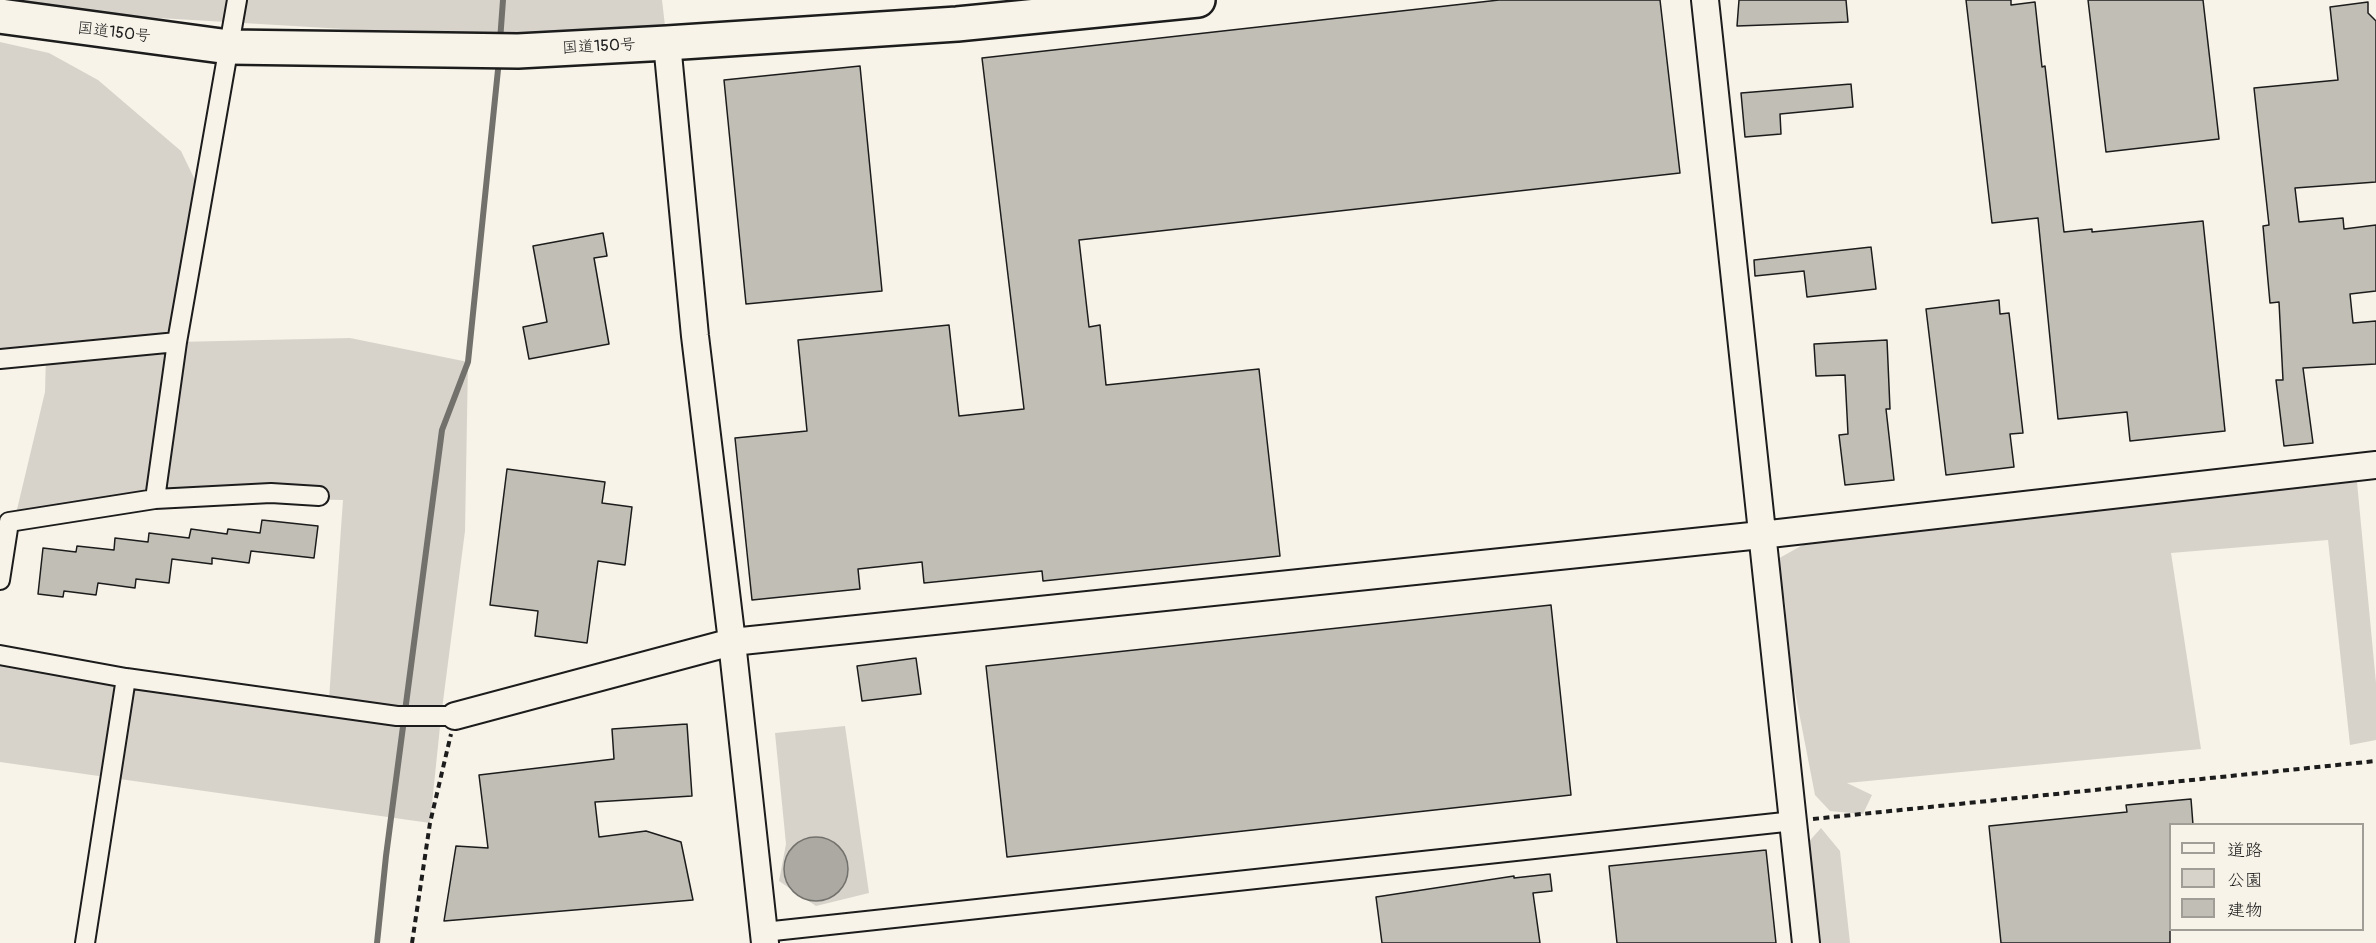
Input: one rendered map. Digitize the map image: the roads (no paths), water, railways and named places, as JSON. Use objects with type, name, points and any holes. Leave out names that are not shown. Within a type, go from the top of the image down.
[{"type":"highway","name":"国道150号","points":[[0,16],[102,32],[229,46],[518,51],[667,44],[957,24],[1198,0]]},
{"type":"street","points":[[155,498],[177,342],[237,0]]},
{"type":"street","points":[[1705,0],[1806,943]]},
{"type":"street","points":[[667,44],[695,336],[732,642],[764,938],[1794,821]]},
{"type":"street","points":[[0,359],[177,342]]},
{"type":"street","points":[[0,655],[126,678],[397,716],[455,716],[732,642],[1761,535],[2376,465]]},
{"type":"street","points":[[0,580],[9,522],[155,498],[271,493],[319,496]]},
{"type":"street","points":[[85,943],[126,678]]},
{"type":"waterway","points":[[500,41],[503,0]]},
{"type":"waterway","points":[[377,943],[386,856],[442,430],[468,362],[499,60]]}]
